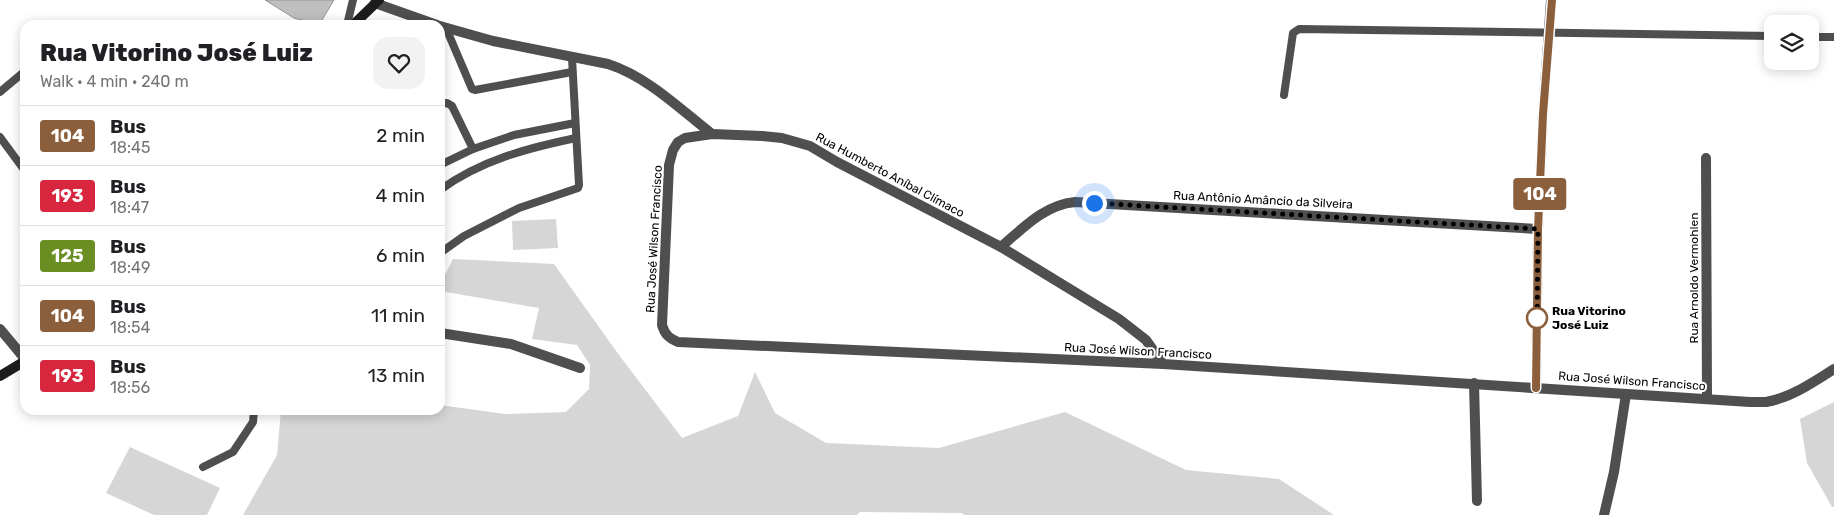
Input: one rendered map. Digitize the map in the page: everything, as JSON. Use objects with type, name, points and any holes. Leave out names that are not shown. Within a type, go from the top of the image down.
[{"type":"main road","points":[[358,20],[377,2]]},
{"type":"main road","points":[[0,376],[20,363]]},
{"type":"street","points":[[1536,388],[1538,229],[1544,81],[1552,0]]},
{"type":"street","points":[[377,2],[425,20]]},
{"type":"street","points":[[445,27],[493,41],[608,64],[635,75],[712,134]]},
{"type":"street","name":"Rua Humberto Aníbal Clímaco","points":[[712,134],[782,138],[810,146],[837,162],[1001,247],[1134,330],[1146,340],[1162,364]]},
{"type":"street","name":"Rua José Wilson Francisco","points":[[712,134],[685,138],[678,142],[673,150],[670,165],[662,325],[664,333],[670,339],[678,342],[1162,364],[1766,402],[1803,387],[1834,369]]},
{"type":"street","name":"Rua Arnoldo Vermohlen","points":[[1706,158],[1707,398]]},
{"type":"street","name":"Rua Antônio Amâncio da Silveira","points":[[1001,247],[1050,208],[1075,202],[1538,229]]},
{"type":"street","points":[[0,329],[20,354]]},
{"type":"street","points":[[445,334],[511,344],[580,368]]},
{"type":"street","points":[[1474,383],[1477,501]]},
{"type":"street","points":[[1604,515],[1614,472],[1626,394]]},
{"type":"lane","points":[[348,20],[353,0]]},
{"type":"lane","points":[[1284,95],[1293,33],[1299,29],[1764,36]]},
{"type":"lane","points":[[445,34],[472,89],[476,90],[572,72]]},
{"type":"lane","points":[[1819,36],[1834,37]]},
{"type":"lane","points":[[445,249],[464,236],[519,208],[578,188],[580,185],[572,58]]},
{"type":"lane","points":[[0,92],[20,75]]},
{"type":"lane","points":[[445,103],[452,106],[473,149]]},
{"type":"lane","points":[[445,163],[473,149],[514,136],[575,122]]},
{"type":"lane","points":[[0,137],[20,164]]},
{"type":"lane","points":[[445,186],[494,160],[535,147],[576,138]]},
{"type":"lane","points":[[203,467],[233,452],[253,422],[254,415]]},
{"type":"shaded area","points":[[556,219],[558,248],[513,250],[512,221]]},
{"type":"shaded area","points":[[453,259],[554,264],[619,355],[682,438],[738,416],[755,372],[775,413],[826,443],[939,448],[1065,412],[1186,470],[1279,479],[1334,515],[964,515],[962,513],[860,512],[857,515],[243,515],[277,455],[281,415],[445,415],[445,406],[505,414],[566,412],[589,389],[590,365],[577,345],[532,339],[539,308],[445,292],[445,275]]},
{"type":"shaded area","points":[[1834,402],[1834,507],[1832,507],[1807,463],[1800,419]]},
{"type":"shaded area","points":[[130,447],[220,488],[207,515],[154,515],[106,493]]},
{"type":"building","points":[[265,0],[334,0],[322,20],[294,18]]},
{"type":"bus line","name":"104","points":[[1536,388],[1538,229],[1544,81],[1552,0]]},
{"type":"place","name":"Rua Vitorino José Luiz","points":[[1537,318]]},
{"type":"route","points":[[1094,203],[1538,229],[1537,328],[1537,318]]}]
